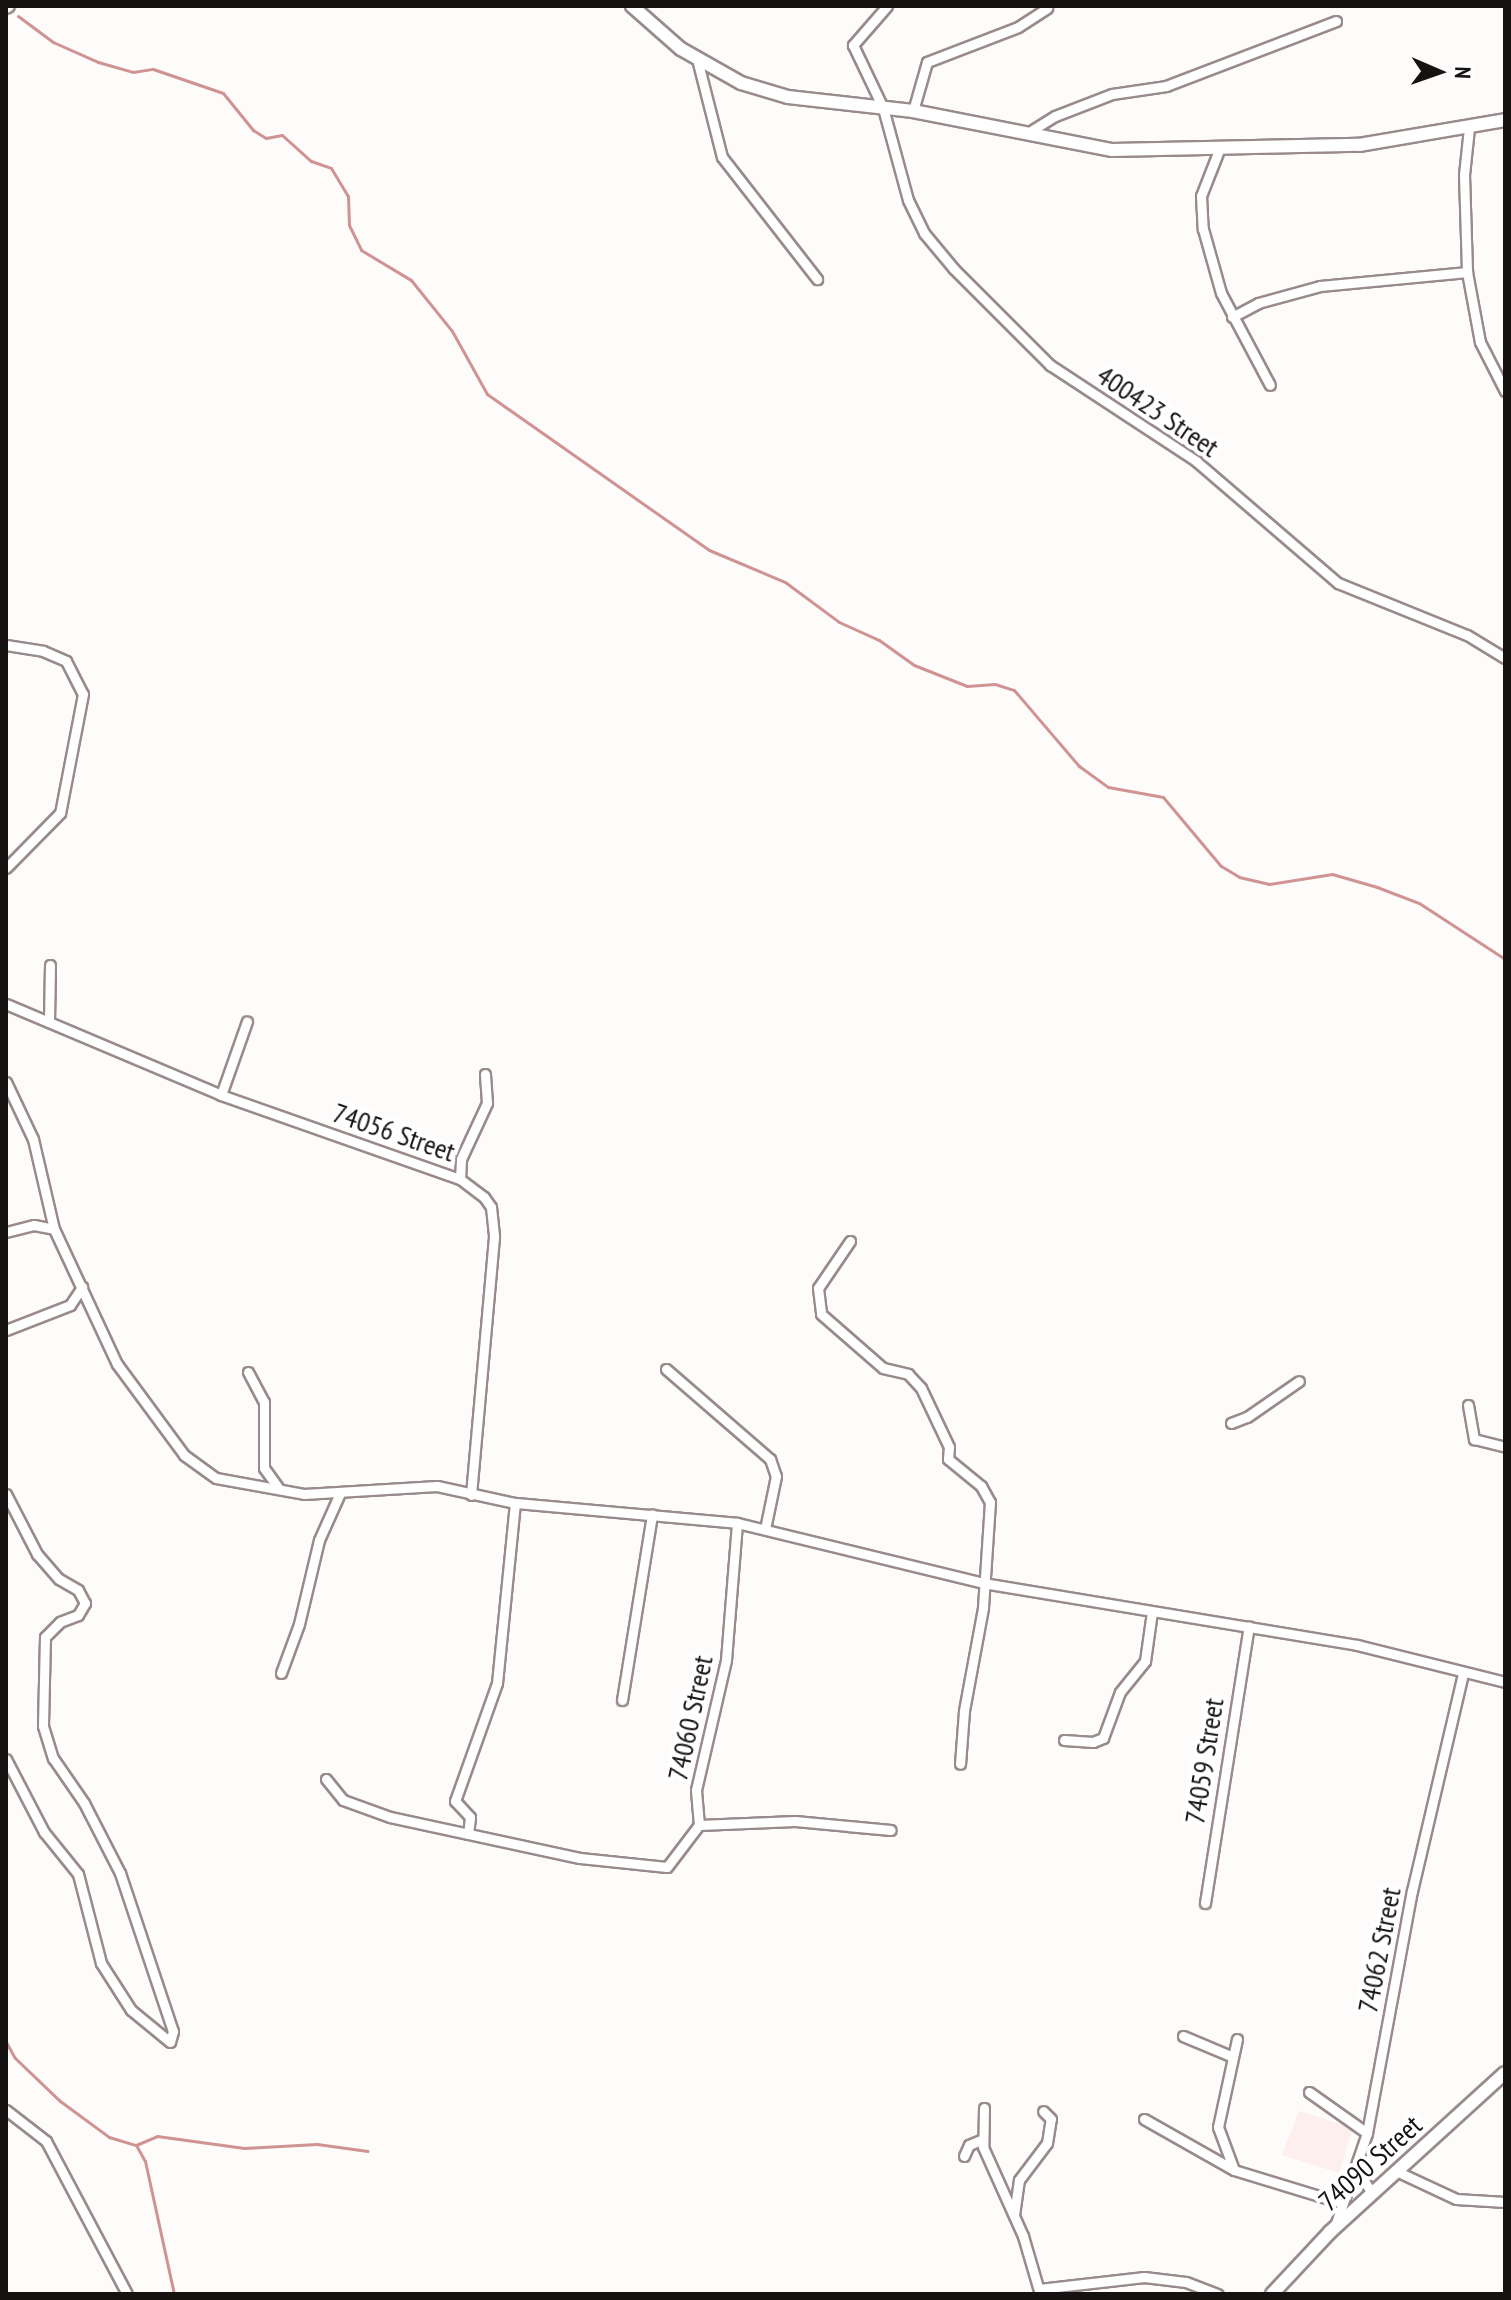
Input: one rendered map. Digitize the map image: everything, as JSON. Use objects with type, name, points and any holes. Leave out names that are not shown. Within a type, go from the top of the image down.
[{"type":"street","points":[[632,6],[697,59],[741,83],[788,97],[913,111],[1112,150],[1359,145],[1505,120]]},
{"type":"street","name":"400423 Street","points":[[887,6],[853,45],[883,108],[908,200],[924,233],[1050,365],[1196,461],[1338,583],[1467,635],[1505,658]]},
{"type":"street","points":[[913,111],[927,62],[1018,27],[1047,8]]},
{"type":"street","points":[[1026,134],[1055,116],[1112,94],[1166,86],[1336,21]]},
{"type":"street","points":[[697,59],[722,157],[817,279]]},
{"type":"street","points":[[1469,128],[1464,175],[1467,272],[1490,367],[1505,391]]},
{"type":"street","points":[[1219,150],[1204,184],[1201,208],[1211,259],[1232,317],[1270,385]]},
{"type":"street","points":[[1232,317],[1268,300],[1320,286],[1467,272]]},
{"type":"street","points":[[1490,367],[1505,378]]},
{"type":"street","points":[[6,645],[43,651],[66,661],[83,694],[60,813],[6,868]]},
{"type":"street","points":[[49,1022],[50,965]]},
{"type":"street","name":"74056 Street","points":[[6,1004],[221,1095],[460,1179],[484,1197],[494,1219],[471,1495]]},
{"type":"street","points":[[221,1095],[247,1021]]},
{"type":"street","points":[[460,1179],[461,1159],[487,1103],[485,1074]]},
{"type":"street","points":[[6,1082],[33,1139],[54,1229],[117,1364],[184,1455],[216,1478],[279,1489],[340,1493],[413,1484],[515,1503],[737,1523],[983,1583],[1357,1645],[1505,1682]]},
{"type":"street","points":[[6,1232],[34,1225],[54,1229]]},
{"type":"street","points":[[850,1241],[818,1288],[817,1303],[821,1314],[883,1368],[908,1374],[931,1401],[948,1459],[981,1486],[990,1502],[960,1764]]},
{"type":"street","points":[[6,1330],[70,1305],[82,1287]]},
{"type":"street","points":[[666,1369],[770,1459],[776,1476],[765,1529]]},
{"type":"street","points":[[248,1372],[264,1402],[264,1468],[279,1489]]},
{"type":"street","points":[[1231,1423],[1247,1417],[1299,1381]]},
{"type":"street","points":[[1468,1405],[1474,1439],[1505,1447]]},
{"type":"street","points":[[281,1673],[299,1624],[319,1540],[340,1493]]},
{"type":"street","points":[[6,1494],[37,1554],[59,1579],[78,1590],[85,1603],[78,1615],[53,1627],[45,1637],[43,1726],[53,1758],[84,1803],[120,1873],[173,2031],[170,2042],[131,2010],[101,1963],[78,1874],[44,1832],[6,1759]]},
{"type":"street","points":[[468,1834],[470,1817],[455,1801],[497,1683],[515,1503]]},
{"type":"street","points":[[622,1700],[652,1514]]},
{"type":"street","name":"74060 Street","points":[[737,1523],[726,1660],[696,1790],[699,1825],[795,1821],[891,1830]]},
{"type":"street","points":[[1064,1740],[1093,1742],[1103,1738],[1120,1692],[1145,1661],[1152,1612]]},
{"type":"street","name":"74059 Street","points":[[1205,1903],[1249,1626]]},
{"type":"street","name":"74062 Street","points":[[1330,2232],[1357,2170],[1367,2133],[1412,1891],[1463,1673]]},
{"type":"street","points":[[326,1779],[343,1800],[360,1808],[580,1858],[667,1867],[682,1854],[699,1825]]},
{"type":"street","points":[[1183,2036],[1233,2057]]},
{"type":"street","points":[[1234,2170],[1218,2127],[1237,2039]]},
{"type":"street","name":"74090 Street","points":[[1272,2294],[1330,2232],[1505,2073]]},
{"type":"street","points":[[1309,2092],[1367,2133]]},
{"type":"street","points":[[984,2108],[983,2139],[1039,2292],[1144,2277],[1186,2282],[1218,2294]]},
{"type":"street","points":[[6,2110],[46,2141],[127,2294]]},
{"type":"street","points":[[1013,2219],[1019,2180],[1047,2143],[1048,2113]]},
{"type":"street","points":[[1144,2119],[1234,2170],[1342,2203]]},
{"type":"street","points":[[964,2156],[969,2145],[983,2139]]},
{"type":"street","points":[[1357,2170],[1372,2193]]},
{"type":"street","points":[[1396,2171],[1456,2199],[1505,2202]]},
{"type":"shaded area","points":[[1299,2111],[1353,2128],[1339,2173],[1282,2155]]},
{"type":"waterway","points":[[18,16],[53,42],[98,62],[133,72],[153,69],[223,93],[253,130],[266,138],[282,135],[311,161],[331,168],[348,196],[349,225],[361,250],[411,280],[452,331],[487,394],[709,550],[785,582],[839,622],[879,640],[914,665],[967,686],[995,684],[1014,690],[1079,766],[1108,787],[1163,797],[1221,866],[1239,877],[1269,884],[1332,874],[1377,887],[1419,903],[1505,959]]},
{"type":"waterway","points":[[6,2042],[15,2058],[60,2101],[109,2137],[136,2145],[145,2161],[174,2294]]},
{"type":"waterway","points":[[136,2145],[157,2136],[244,2148],[317,2144],[368,2151]]}]
